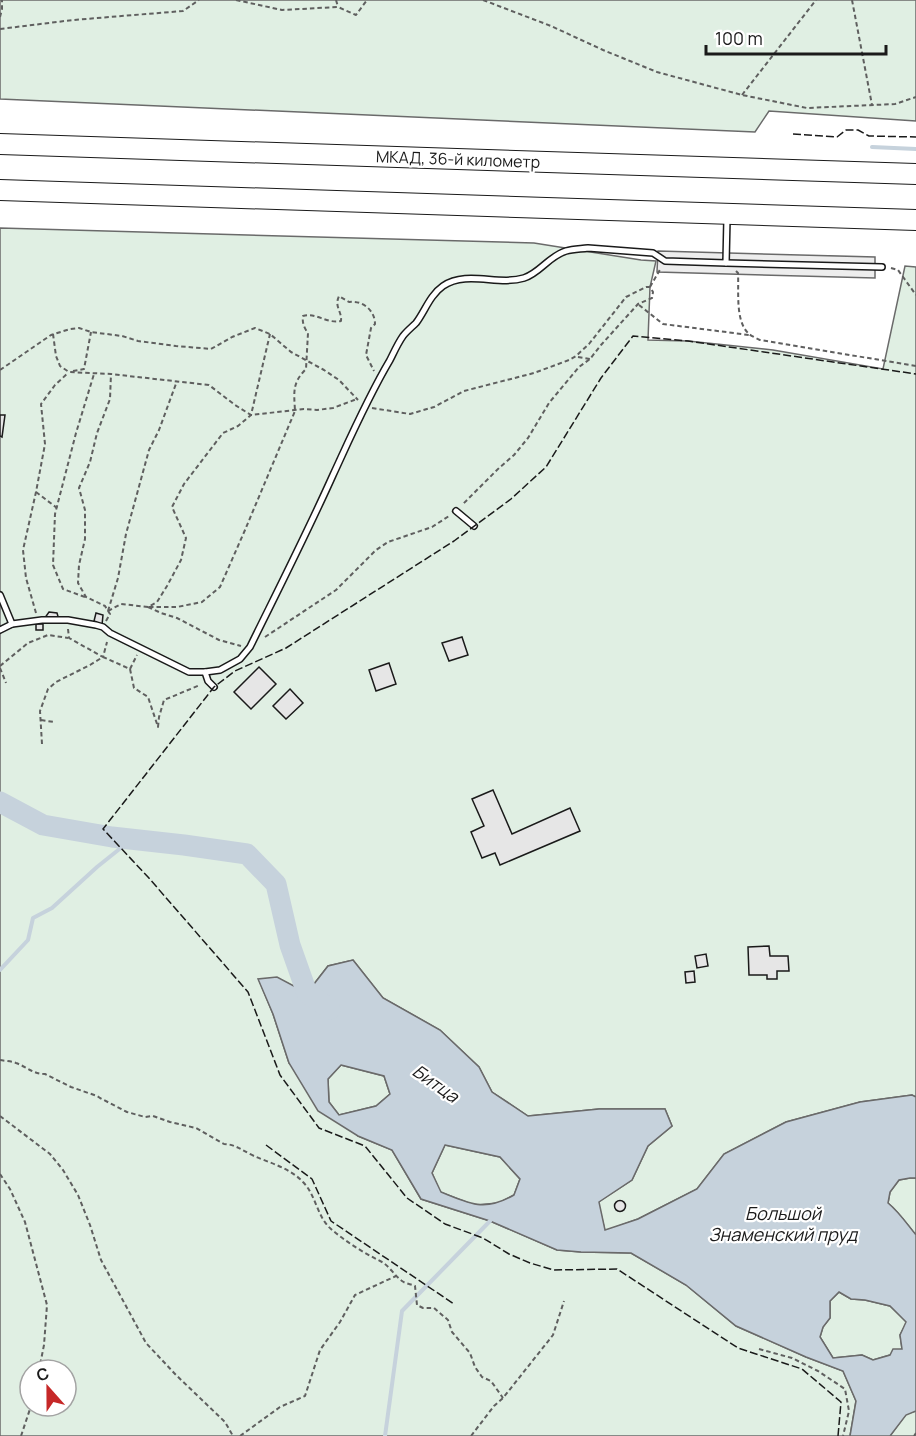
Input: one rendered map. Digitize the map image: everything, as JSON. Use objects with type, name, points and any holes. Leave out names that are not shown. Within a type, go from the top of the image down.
[{"type":"highway","name":"МКАД, 36-й километр","points":[[0,144],[916,174]]},
{"type":"highway","points":[[0,190],[916,220]]},
{"type":"lane","points":[[726,263],[727,214]]},
{"type":"lane","points":[[0,630],[12,624],[37,620],[68,620],[96,625],[189,672],[220,670],[240,659],[250,648],[379,378],[404,335],[443,286],[465,279],[521,279],[539,270],[562,253],[588,248],[653,253],[665,261],[882,267]]},
{"type":"lane","points":[[456,511],[474,526]]},
{"type":"lane","points":[[0,595],[12,624]]},
{"type":"lane","points":[[205,672],[208,681],[214,687]]},
{"type":"path","points":[[0,16],[2,0]]},
{"type":"path","points":[[0,29],[73,20],[183,11],[199,0]]},
{"type":"path","points":[[236,0],[282,10],[338,7],[356,15],[367,0]]},
{"type":"path","points":[[336,0],[338,7]]},
{"type":"path","points":[[483,0],[551,26],[657,72],[742,95],[807,108],[895,104],[916,97]]},
{"type":"path","points":[[742,95],[816,0]]},
{"type":"path","points":[[852,0],[872,105]]},
{"type":"path","points":[[0,370],[53,334],[70,328],[122,336],[138,341],[211,349],[255,328],[270,334],[291,352],[339,380],[364,407],[410,414],[435,407],[464,391],[543,370],[576,356],[589,344],[627,297],[638,290],[650,287],[665,261]]},
{"type":"path","points":[[726,263],[738,273],[742,325],[748,335]]},
{"type":"path","points":[[882,267],[898,270],[916,295]]},
{"type":"path","points":[[148,607],[161,614],[177,618],[219,640],[250,648],[277,627],[336,590],[376,550],[388,542],[432,527],[456,511],[514,455],[528,438],[549,403],[579,367],[590,359],[638,304],[652,298],[653,292],[650,287]]},
{"type":"path","points":[[108,610],[121,604],[177,608],[202,602],[220,587],[295,411],[294,391],[298,377],[306,369],[308,333],[302,320],[303,316],[308,314],[324,320],[341,321],[337,307],[339,296],[349,302],[365,305],[373,313],[375,319],[366,355],[369,364],[379,378]]},
{"type":"path","points":[[638,304],[663,324],[748,335],[760,340],[916,366]]},
{"type":"path","points":[[37,620],[26,578],[23,550],[45,444],[41,404],[55,385],[69,372],[84,369],[91,332]]},
{"type":"path","points":[[53,334],[60,366],[69,372],[111,374],[209,385],[251,415]]},
{"type":"path","points":[[251,415],[270,334]]},
{"type":"path","points":[[576,356],[590,359]]},
{"type":"path","points":[[91,599],[63,590],[53,565],[55,514],[94,374]]},
{"type":"path","points":[[103,627],[110,614],[108,610],[105,606],[86,597],[78,583],[79,565],[85,539],[85,510],[79,488],[90,462],[97,434],[110,399],[111,374]]},
{"type":"path","points":[[108,610],[149,450],[177,381]]},
{"type":"path","points":[[148,607],[157,602],[181,560],[186,538],[172,507],[184,484],[223,433],[238,426],[251,415],[333,408],[357,399]]},
{"type":"path","points":[[36,492],[57,508]]},
{"type":"path","points":[[68,620],[69,638]]},
{"type":"path","points":[[42,744],[40,711],[48,689],[56,682],[103,657],[110,633]]},
{"type":"path","points":[[6,683],[0,667],[28,643],[48,635],[69,638],[130,669]]},
{"type":"path","points":[[141,648],[130,669],[134,688],[148,697],[158,727],[164,700],[208,681]]},
{"type":"path","points":[[41,720],[54,722]]},
{"type":"path","points":[[0,1060],[15,1062],[29,1071],[45,1074],[71,1087],[98,1096],[127,1112],[145,1117],[153,1116],[196,1128],[224,1144],[241,1148],[289,1172],[303,1182],[316,1203],[321,1218],[329,1228],[383,1263],[405,1283],[415,1286],[417,1305],[423,1308],[434,1308],[448,1320],[452,1332],[470,1353],[482,1377],[491,1381],[503,1398]]},
{"type":"path","points":[[0,1116],[50,1154],[63,1170],[78,1195],[100,1260],[146,1343],[225,1422],[232,1436]]},
{"type":"path","points":[[0,1174],[10,1189],[25,1222],[47,1305],[41,1358]]},
{"type":"path","points":[[240,1436],[280,1407],[305,1396],[320,1350],[340,1322],[355,1295],[396,1276]]},
{"type":"path","points":[[471,1436],[553,1335],[564,1301]]},
{"type":"path","points":[[759,1348],[792,1358],[818,1371],[845,1389],[849,1411],[843,1436]]},
{"type":"path","points":[[21,1436],[27,1418]]},
{"type":"green space","points":[[0,0],[916,0],[916,121],[769,111],[755,132],[0,99]]},
{"type":"green space","points":[[0,228],[534,243],[656,261],[650,287],[648,340],[688,341],[773,350],[883,369],[905,266],[916,267],[916,1097],[912,1095],[860,1102],[786,1122],[724,1154],[697,1189],[638,1219],[605,1231],[598,1202],[632,1180],[648,1146],[672,1126],[665,1109],[599,1109],[528,1116],[492,1092],[479,1067],[440,1030],[383,998],[353,960],[328,966],[307,993],[277,978],[259,980],[289,1063],[358,1136],[392,1150],[421,1199],[490,1221],[557,1250],[631,1253],[686,1285],[736,1326],[843,1371],[856,1401],[850,1436],[0,1436]]},
{"type":"green space","points":[[341,1065],[384,1076],[390,1094],[376,1106],[339,1115],[329,1102],[328,1079]]},
{"type":"green space","points":[[445,1145],[500,1157],[520,1179],[514,1195],[499,1203],[474,1205],[440,1192],[432,1173]]},
{"type":"green space","points":[[916,1178],[916,1235],[888,1203],[890,1192],[899,1180]]},
{"type":"green space","points":[[839,1292],[851,1299],[890,1306],[907,1322],[900,1335],[902,1349],[873,1360],[862,1355],[833,1358],[820,1337],[823,1327],[830,1318],[830,1301]]},
{"type":"green space","points":[[916,1411],[916,1436],[890,1436],[906,1414]]},
{"type":"shaded area","points":[[658,251],[875,257],[875,278],[657,272]]},
{"type":"water","name":"Большой Знаменский пруд","points":[[353,960],[383,998],[440,1030],[479,1067],[492,1092],[528,1116],[599,1109],[665,1109],[672,1126],[648,1146],[632,1180],[599,1202],[605,1230],[638,1219],[697,1189],[724,1154],[786,1122],[860,1102],[912,1095],[916,1097],[916,1178],[899,1180],[890,1192],[888,1203],[916,1235],[916,1411],[906,1415],[890,1436],[850,1436],[856,1401],[843,1371],[736,1326],[686,1285],[631,1253],[557,1250],[490,1221],[421,1199],[392,1150],[358,1136],[318,1111],[289,1063],[273,1014],[258,979],[277,977],[307,993],[328,966]],"holes":[[[341,1065],[384,1076],[390,1094],[376,1106],[339,1115],[329,1102],[328,1079]],[[445,1145],[500,1157],[520,1179],[514,1195],[486,1205],[469,1203],[441,1192],[432,1173]],[[839,1292],[851,1299],[890,1306],[906,1322],[900,1335],[902,1349],[893,1349],[890,1355],[873,1360],[862,1355],[833,1358],[820,1337],[823,1327],[830,1318],[830,1301]]]},
{"type":"building","points":[[0,415],[5,415],[2,437],[0,436]]},
{"type":"building","points":[[49,612],[57,613],[59,620],[44,619]]},
{"type":"building","points":[[96,613],[103,615],[102,625],[94,621]]},
{"type":"building","points":[[36,624],[43,624],[43,630],[36,630]]},
{"type":"building","points":[[462,637],[468,655],[449,661],[442,643]]},
{"type":"building","points":[[389,663],[396,684],[376,691],[369,670]]},
{"type":"building","points":[[259,667],[276,684],[251,709],[234,692]]},
{"type":"building","points":[[290,689],[303,703],[286,719],[273,706]]},
{"type":"building","points":[[493,790],[512,834],[570,808],[580,831],[500,865],[495,853],[482,858],[471,832],[484,826],[472,799]]},
{"type":"building","points":[[769,946],[770,956],[788,956],[789,971],[777,971],[777,979],[767,979],[767,975],[749,975],[748,947]]},
{"type":"building","points":[[706,954],[708,966],[697,968],[695,956]]},
{"type":"building","points":[[694,971],[695,982],[686,983],[685,972]]},
{"type":"building","points":[[620,1201],[624,1202],[624,1210],[620,1211],[616,1210],[615,1206],[616,1202]]},
{"type":"waterway","points":[[872,147],[916,149]]},
{"type":"waterway","name":"Битца","points":[[0,802],[43,825],[112,837],[247,854],[276,884],[290,945],[307,993],[330,1009]]},
{"type":"waterway","points":[[0,970],[28,940],[33,918],[52,908],[132,839]]},
{"type":"waterway","points":[[385,1436],[402,1311],[490,1221]]},
{"type":"fence","points":[[793,134],[837,137],[846,130],[858,130],[869,136],[916,137]]},
{"type":"fence","points":[[838,1436],[841,1402],[802,1369],[738,1348],[617,1269],[554,1270],[530,1263],[509,1254],[483,1238],[445,1224],[407,1198],[365,1146],[319,1128],[280,1075],[248,992],[103,829],[214,687],[235,671],[286,648],[454,541],[511,499],[546,467],[601,378],[633,336],[688,341],[916,374]]},
{"type":"fence","points":[[266,1145],[312,1179],[331,1221],[454,1304]]}]
